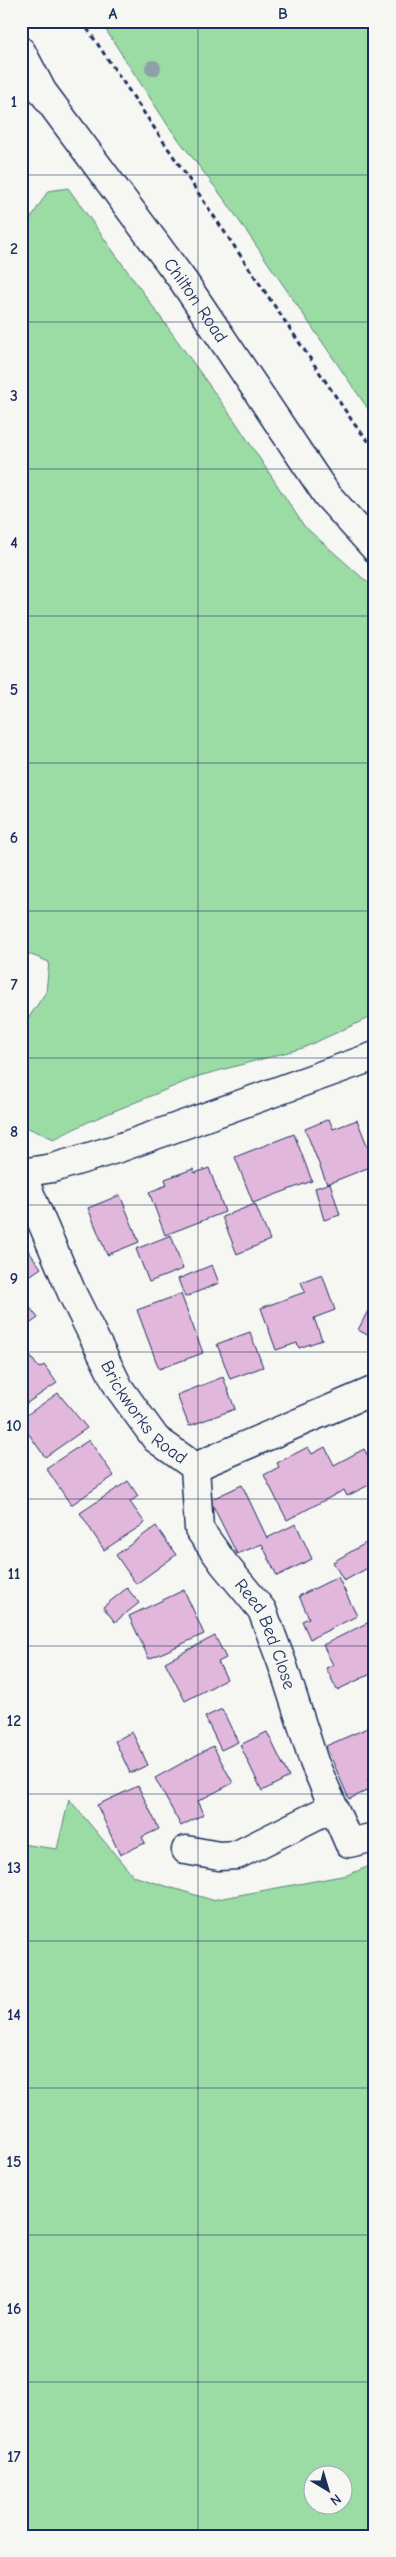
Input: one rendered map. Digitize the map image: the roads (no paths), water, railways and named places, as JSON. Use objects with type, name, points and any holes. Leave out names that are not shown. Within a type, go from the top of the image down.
[{"type":"street","name":"Chilton Road","points":[[21,51],[42,91],[184,282],[327,495],[375,548]]},
{"type":"street","name":"Brickworks Road","points":[[375,1056],[119,1148],[53,1168],[21,1173],[72,1293],[119,1388],[156,1440],[195,1467],[375,1390]]},
{"type":"street","name":"Reed Bed Close","points":[[195,1467],[199,1529],[224,1564],[262,1610],[282,1663],[314,1762],[333,1808],[362,1840]]},
{"type":"street","points":[[186,1850],[219,1856],[237,1855],[333,1808]]}]
